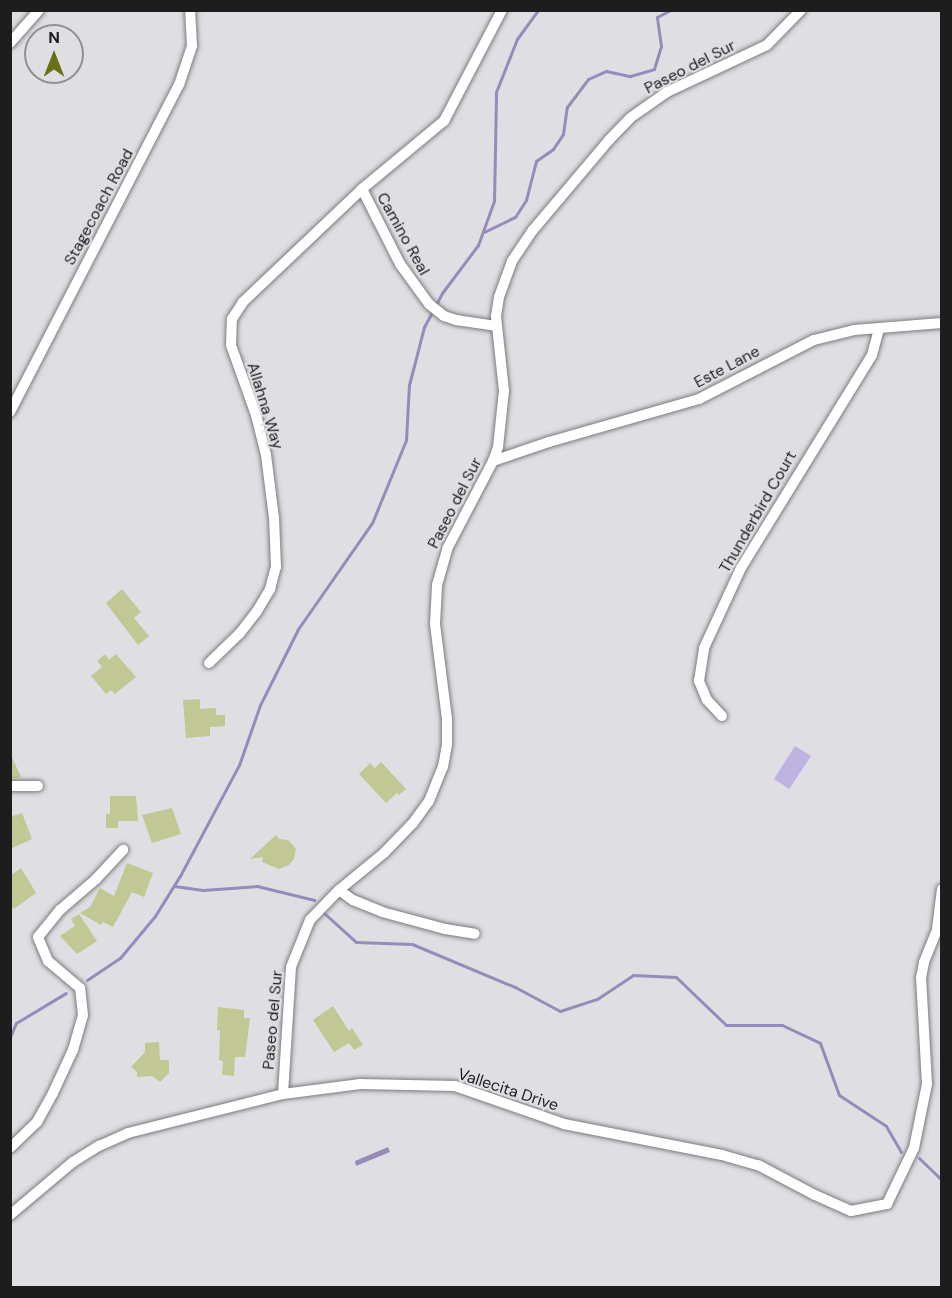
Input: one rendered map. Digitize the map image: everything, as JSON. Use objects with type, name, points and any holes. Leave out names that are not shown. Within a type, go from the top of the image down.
[{"type":"street","points":[[10,43],[39,10]]},
{"type":"street","name":"Stagecoach Road","points":[[10,412],[178,85],[192,46],[190,10]]},
{"type":"street","name":"Camino Real","points":[[496,326],[456,320],[433,309],[400,264],[362,189],[444,121],[502,10]]},
{"type":"street","name":"Paseo del Sur","points":[[283,1094],[291,967],[310,920],[339,890],[384,853],[413,823],[429,801],[440,778],[446,756],[447,733],[436,635],[437,585],[447,549],[494,461],[501,431],[504,391],[496,326],[499,297],[518,251],[616,132],[639,111],[667,92],[766,45],[801,10]]},
{"type":"street","name":"Allahna Way","points":[[209,663],[240,633],[257,611],[270,589],[276,567],[274,518],[266,455],[254,409],[232,350],[231,324],[243,302],[362,189]]},
{"type":"street","name":"Este Lane","points":[[494,461],[549,442],[699,399],[774,358],[814,340],[840,333],[942,323]]},
{"type":"street","name":"Thunderbird Court","points":[[722,716],[701,690],[699,670],[704,648],[741,568],[872,355],[879,328]]},
{"type":"street","points":[[10,786],[38,786]]},
{"type":"street","points":[[10,1148],[37,1122],[53,1094],[73,1050],[83,1015],[80,988],[48,961],[38,937],[60,910],[96,879],[123,850]]},
{"type":"street","name":"Vallecita Drive","points":[[10,1215],[73,1162],[128,1133],[283,1094],[360,1084],[455,1086],[564,1124],[722,1155],[758,1165],[851,1211],[886,1204],[914,1148],[927,1084],[921,978],[924,962],[937,929],[942,889]]},
{"type":"street","points":[[339,890],[359,903],[393,915],[475,934]]},
{"type":"shaded area","points":[[795,746],[811,756],[789,789],[774,779]]},
{"type":"shaded area","points":[[388,1147],[390,1152],[356,1166],[355,1161]]},
{"type":"building","points":[[122,589],[141,612],[134,618],[149,636],[138,645],[106,603]]},
{"type":"building","points":[[105,654],[109,660],[116,654],[136,677],[115,694],[111,690],[106,694],[91,676],[102,667],[97,661]]},
{"type":"building","points":[[200,699],[200,709],[216,708],[216,715],[225,715],[225,726],[210,727],[210,736],[186,738],[183,700]]},
{"type":"building","points":[[10,753],[21,777],[10,778]]},
{"type":"building","points":[[381,762],[406,789],[399,795],[397,793],[386,803],[359,774],[370,763],[375,768]]},
{"type":"building","points":[[110,796],[136,796],[138,821],[118,821],[118,828],[106,828],[106,814],[110,814]]},
{"type":"building","points":[[172,808],[181,834],[152,843],[142,815]]},
{"type":"building","points":[[22,813],[32,839],[10,849],[10,817]]},
{"type":"building","points":[[276,835],[279,839],[288,840],[296,849],[294,859],[289,865],[279,869],[262,862],[263,857],[250,859]]},
{"type":"building","points":[[127,863],[153,873],[144,897],[132,892],[113,927],[103,922],[101,925],[80,913],[90,907],[100,888],[114,896]]},
{"type":"building","points":[[21,868],[36,893],[14,909],[10,904],[10,876]]},
{"type":"building","points":[[79,914],[97,941],[77,954],[60,936],[75,926],[71,919]]},
{"type":"building","points":[[333,1006],[349,1031],[352,1028],[363,1045],[354,1050],[349,1043],[334,1052],[313,1020]]},
{"type":"building","points":[[218,1007],[244,1010],[244,1018],[250,1018],[245,1057],[235,1057],[234,1076],[222,1075],[223,1061],[219,1060],[220,1030],[217,1030]]},
{"type":"building","points":[[159,1042],[160,1060],[169,1060],[169,1073],[160,1082],[152,1076],[137,1077],[137,1072],[131,1067],[145,1052],[145,1043]]},
{"type":"waterway","points":[[87,980],[120,958],[155,916],[181,874],[239,765],[260,705],[298,629],[372,523],[406,440],[409,385],[424,327],[442,293],[478,245],[494,201],[496,92],[517,39],[538,10]]},
{"type":"waterway","points":[[484,232],[515,217],[526,200],[536,161],[553,149],[563,134],[567,107],[588,79],[606,71],[630,76],[654,69],[661,46],[657,17],[671,10]]},
{"type":"waterway","points":[[174,886],[203,890],[257,886],[314,900]]},
{"type":"waterway","points":[[324,913],[356,942],[412,944],[515,987],[560,1011],[597,999],[633,975],[676,977],[726,1025],[782,1025],[820,1043],[839,1095],[886,1126],[901,1152]]},
{"type":"waterway","points":[[10,1037],[16,1023],[66,993]]},
{"type":"waterway","points":[[919,1158],[942,1180]]}]
